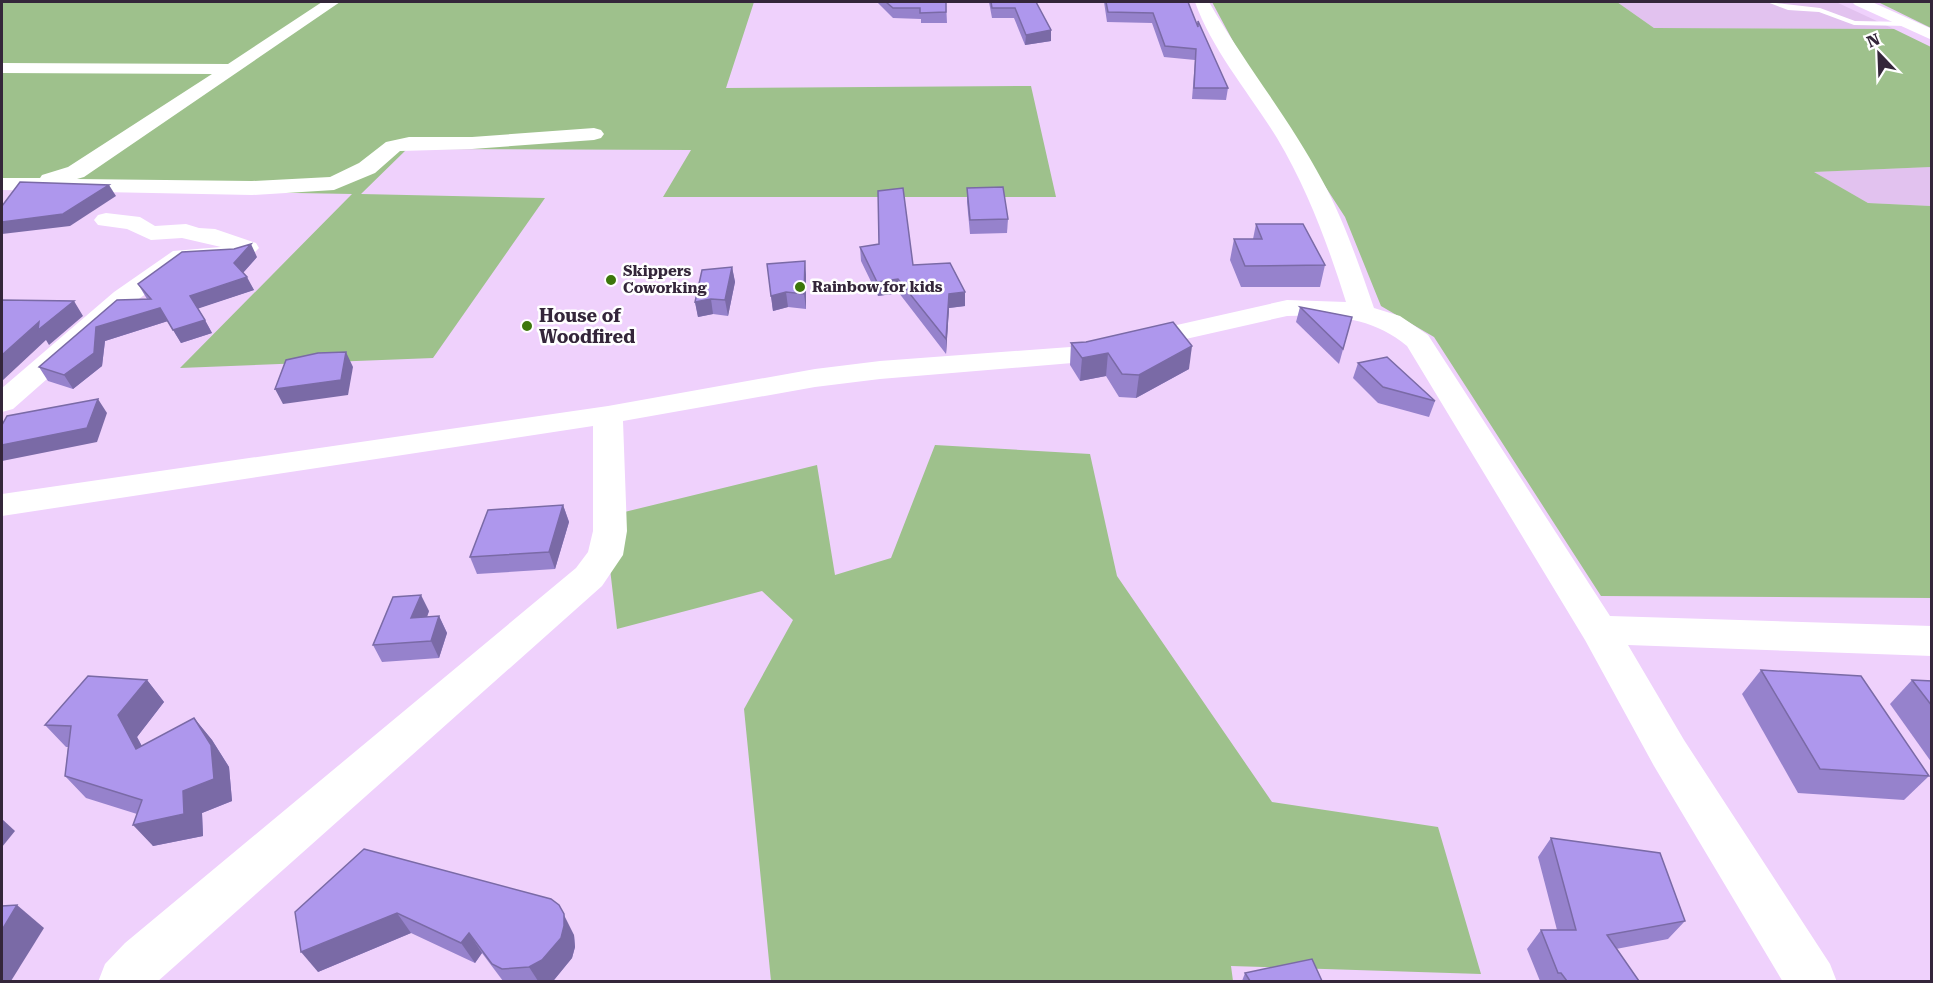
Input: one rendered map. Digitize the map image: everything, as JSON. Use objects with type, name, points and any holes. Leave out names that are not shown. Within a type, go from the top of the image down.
[{"type":"street","points":[[38,183],[76,172],[332,2]]},
{"type":"street","points":[[1202,2],[1218,34],[1251,81],[1312,181],[1363,313]]},
{"type":"street","points":[[1860,2],[1932,35]]},
{"type":"street","points":[[2,68],[232,69]]},
{"type":"street","points":[[2,184],[252,188],[334,183],[367,168],[393,146],[409,143],[472,142],[594,134]]},
{"type":"street","points":[[2,403],[123,298],[182,256],[240,253],[247,248],[215,236],[194,235],[186,231],[150,233],[132,222],[106,220]]},
{"type":"street","points":[[2,505],[608,415],[815,378],[869,371],[1084,354],[1287,308],[1314,306],[1363,313],[1396,324],[1418,341],[1599,630],[1669,753],[1812,981]]},
{"type":"street","points":[[123,981],[143,960],[200,914],[589,577],[605,555],[610,531],[608,415]]},
{"type":"street","points":[[1599,630],[1932,641]]},
{"type":"lane","points":[[1771,2],[1788,8],[1820,10],[1858,23],[1909,24]]},
{"type":"shaded area","points":[[1617,2],[1836,2],[1894,29],[1654,28]]},
{"type":"shaded area","points":[[1931,167],[1931,206],[1868,203],[1813,172]]},
{"type":"green space","points":[[2,2],[754,2],[726,88],[1031,86],[1056,197],[663,197],[691,150],[407,149],[361,194],[545,198],[433,358],[180,368],[352,194],[69,189],[68,179],[2,179]]},
{"type":"green space","points":[[1212,2],[1617,2],[1654,28],[1894,29],[1931,47],[1931,167],[1814,172],[1868,203],[1931,206],[1931,598],[1601,596],[1434,337],[1381,306],[1345,217],[1242,58]]},
{"type":"green space","points":[[1878,2],[1931,2],[1931,28]]},
{"type":"green space","points":[[935,445],[1090,454],[1117,576],[1272,802],[1438,827],[1481,974],[1231,966],[1233,981],[771,981],[744,709],[793,620],[762,591],[617,629],[604,517],[817,465],[835,575],[891,558]]},
{"type":"building","points":[[886,2],[946,2],[946,12],[920,13],[920,8],[893,8]]},
{"type":"building","points":[[991,2],[1036,2],[1051,30],[1026,35],[1015,8],[992,8]]},
{"type":"building","points":[[1106,2],[1188,2],[1228,88],[1194,88],[1196,49],[1165,46],[1153,13],[1108,12]]},
{"type":"building","points":[[20,182],[109,185],[63,214],[2,222],[2,206]]},
{"type":"building","points":[[1003,187],[1008,219],[970,220],[967,188]]},
{"type":"building","points":[[903,188],[913,265],[950,263],[965,292],[949,294],[946,339],[898,279],[877,282],[860,247],[879,244],[878,191]]},
{"type":"building","points":[[1256,224],[1303,224],[1325,265],[1245,266],[1234,239],[1262,239]]},
{"type":"building","points":[[251,244],[234,263],[247,277],[190,296],[205,320],[173,330],[160,308],[96,327],[94,353],[64,375],[39,367],[117,300],[151,299],[138,284],[182,252],[234,249]]},
{"type":"building","points":[[805,261],[804,294],[786,292],[771,296],[767,264]]},
{"type":"building","points":[[732,267],[725,300],[711,299],[695,302],[702,270]]},
{"type":"building","points":[[2,300],[74,301],[38,330],[39,322],[2,355]]},
{"type":"building","points":[[1300,307],[1352,317],[1343,349]]},
{"type":"building","points":[[1173,322],[1192,346],[1139,375],[1122,374],[1108,353],[1082,358],[1071,343],[1086,342]]},
{"type":"building","points":[[346,352],[341,380],[275,389],[286,360],[318,353]]},
{"type":"building","points":[[1387,357],[1435,401],[1383,387],[1358,363]]},
{"type":"building","points":[[98,399],[87,428],[2,445],[2,425],[7,416]]},
{"type":"building","points":[[563,505],[549,552],[470,557],[488,510]]},
{"type":"building","points":[[421,595],[411,618],[439,616],[431,641],[373,645],[393,597]]},
{"type":"building","points":[[1761,670],[1861,676],[1929,776],[1820,769]]},
{"type":"building","points":[[88,676],[147,680],[118,715],[136,749],[194,718],[211,745],[214,779],[183,791],[184,814],[133,825],[142,800],[65,776],[71,726],[45,725]]},
{"type":"building","points":[[1912,680],[1932,681],[1932,706]]},
{"type":"building","points":[[1551,838],[1660,853],[1685,921],[1607,935],[1639,981],[1567,981],[1561,973],[1558,973],[1541,930],[1576,930]]},
{"type":"building","points":[[364,849],[551,899],[559,905],[564,914],[561,938],[542,960],[529,967],[502,969],[492,964],[469,933],[461,943],[397,913],[301,952],[295,912]]},
{"type":"building","points":[[17,905],[2,930],[2,906]]},
{"type":"building","points":[[1312,959],[1322,981],[1250,981],[1245,973]]},
{"type":"place","name":"Skippers Coworking","points":[[611,280]]},
{"type":"place","name":"Rainbow for kids","points":[[800,287]]},
{"type":"place","name":"House of Woodfired","points":[[527,326]]}]
